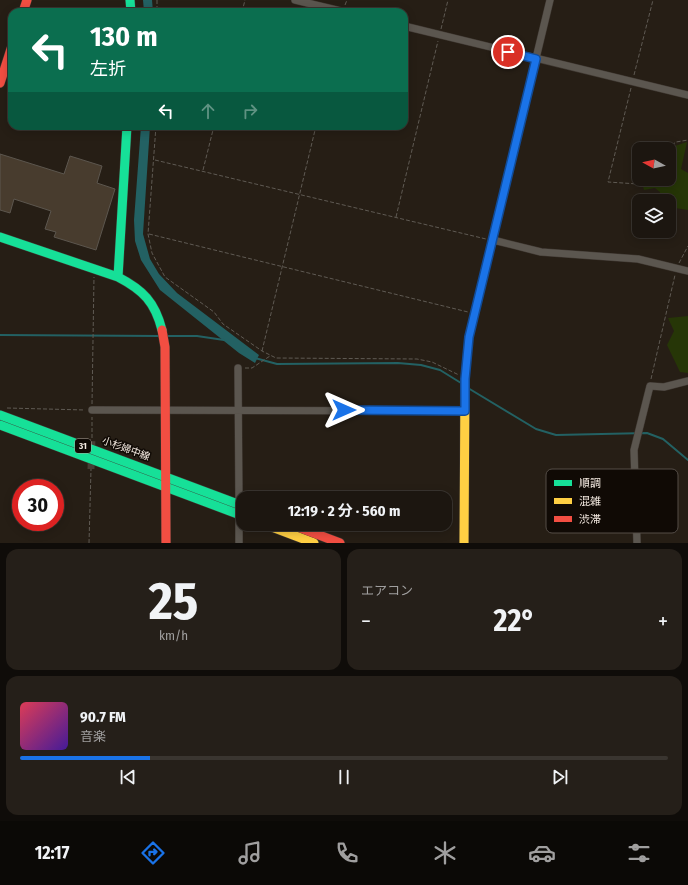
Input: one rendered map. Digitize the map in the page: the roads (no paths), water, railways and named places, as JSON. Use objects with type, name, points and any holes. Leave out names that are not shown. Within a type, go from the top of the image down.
[{"type":"street","points":[[295,0],[328,8]]},
{"type":"street","points":[[464,543],[465,383],[469,337],[550,0]]},
{"type":"street","points":[[408,27],[688,95]]},
{"type":"street","points":[[0,83],[8,58]]},
{"type":"street","points":[[118,277],[127,130]]},
{"type":"street","points":[[0,237],[118,277],[136,286],[147,297],[158,314],[165,347],[166,543]]},
{"type":"street","points":[[493,240],[541,252],[638,259],[688,271]]},
{"type":"street","points":[[238,368],[240,491]]},
{"type":"street","points":[[635,469],[634,450],[650,386],[664,386],[688,381]]},
{"type":"street","points":[[92,410],[465,411]]},
{"type":"street","name":"小杉婦中線","points":[[0,415],[166,476],[236,508]]},
{"type":"street","name":"31","points":[[0,425],[166,487],[236,508]]},
{"type":"street","points":[[239,543],[240,531]]},
{"type":"street","points":[[282,531],[314,543]]},
{"type":"street","points":[[308,531],[340,543]]},
{"type":"street","points":[[637,533],[637,543]]},
{"type":"water","points":[[143,0],[152,0],[153,8],[144,8]]},
{"type":"water","points":[[141,130],[150,130],[143,234],[150,259],[159,274],[177,293],[259,355],[255,363],[239,353],[160,290],[141,260],[135,241],[134,220]]},
{"type":"waterway","points":[[0,335],[160,336]]},
{"type":"waterway","points":[[167,336],[197,336],[224,340]]},
{"type":"waterway","points":[[255,358],[277,364],[398,363],[421,365],[440,370],[461,383]]},
{"type":"waterway","points":[[468,388],[536,429],[556,435],[647,433],[663,439],[688,460]]},
{"type":"tunnel","points":[[91,469],[92,438]]}]
